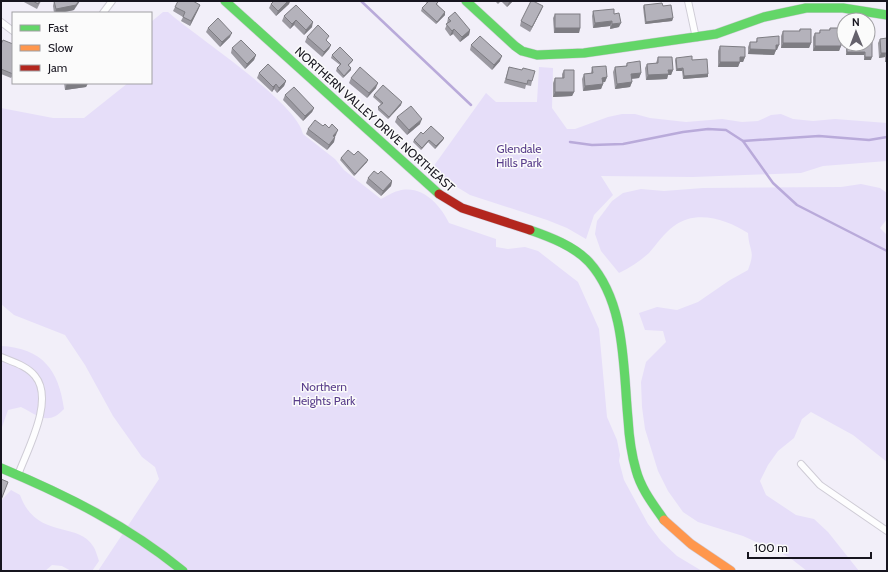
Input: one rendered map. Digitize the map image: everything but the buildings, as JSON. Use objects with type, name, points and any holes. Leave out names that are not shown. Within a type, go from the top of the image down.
[{"type":"street","points":[[104,12],[112,1]]},
{"type":"street","name":"NORTHERN VALLEY DRIVE NORTHEAST","points":[[226,1],[444,199],[466,210],[558,241],[588,262],[598,273],[607,288],[616,317],[630,444],[634,466],[640,482],[657,511],[671,529],[685,542],[731,571]]},
{"type":"street","points":[[466,1],[515,46],[522,51],[537,55],[584,53],[696,38],[716,34],[764,17],[806,8],[844,8],[887,15]]},
{"type":"street","points":[[688,1],[696,38]]},
{"type":"street","points":[[1,22],[12,30]]},
{"type":"street","points":[[1,357],[27,369],[35,376],[42,387],[43,399],[41,412],[18,475]]},
{"type":"street","points":[[801,464],[820,485],[887,531]]},
{"type":"street","points":[[1,468],[104,516],[151,546],[183,571]]},
{"type":"green space","name":"Northern Heights Park","points":[[163,12],[168,12],[244,70],[283,105],[297,121],[303,134],[335,159],[344,170],[381,199],[391,193],[407,190],[422,193],[441,209],[449,223],[496,239],[496,247],[508,249],[525,247],[538,251],[578,282],[599,329],[607,417],[617,440],[620,455],[619,461],[624,480],[648,524],[661,541],[677,556],[702,571],[98,571],[159,479],[155,467],[142,457],[113,416],[85,365],[65,335],[14,315],[1,304],[1,108],[53,118],[84,118],[127,84],[152,84],[152,21]]},
{"type":"green space","name":"Glendale Hills Park","points":[[539,67],[553,68],[552,108],[567,129],[575,129],[608,117],[622,114],[635,114],[650,118],[686,122],[722,119],[742,122],[758,121],[771,115],[781,114],[793,119],[813,121],[835,119],[887,123],[887,161],[823,166],[801,173],[693,177],[601,176],[613,195],[594,215],[586,239],[567,228],[547,220],[470,195],[444,179],[433,167],[486,93],[496,102],[537,102]]},
{"type":"green space","points":[[861,184],[880,188],[887,193],[887,219],[880,228],[887,235],[887,462],[853,435],[811,412],[802,419],[794,438],[778,451],[768,465],[760,481],[766,495],[796,515],[814,519],[828,532],[859,571],[807,571],[789,557],[743,536],[698,522],[683,512],[668,491],[658,471],[645,429],[641,382],[646,362],[666,342],[663,331],[645,330],[639,313],[657,307],[677,310],[698,302],[730,280],[748,270],[752,255],[748,233],[731,224],[712,218],[692,218],[674,226],[646,256],[631,267],[619,273],[601,251],[595,234],[597,221],[612,201],[623,193],[641,189],[664,191],[703,188],[841,187]]},
{"type":"green space","points":[[1,346],[27,351],[38,357],[46,364],[53,372],[58,383],[64,409],[53,417],[48,418],[38,416],[21,407],[8,410],[1,430]]},
{"type":"green space","points":[[11,490],[20,495],[27,509],[36,518],[46,524],[86,538],[96,551],[99,561],[92,571],[71,571],[62,566],[52,565],[45,571],[1,571],[1,501]]},
{"type":"waterway","points":[[361,1],[471,105]]},
{"type":"waterway","points":[[570,142],[592,145],[623,144],[683,132],[708,129],[726,130],[743,141],[773,183],[797,205],[887,251]]},
{"type":"waterway","points":[[743,141],[819,136],[869,140],[887,137]]},
{"type":"traffic: fast","points":[[225,1],[439,194]]},
{"type":"traffic: fast","points":[[466,1],[515,46],[522,51],[537,55],[584,53],[716,34],[764,17],[806,8],[843,8],[887,15]]},
{"type":"traffic: fast","points":[[530,230],[561,243],[583,256],[601,278],[610,297],[620,336],[634,464],[644,490],[664,520]]},
{"type":"traffic: fast","points":[[1,468],[49,489],[96,513],[140,540],[183,571]]},
{"type":"traffic: slow","points":[[664,520],[691,544],[731,571]]},
{"type":"traffic: jam","points":[[439,194],[462,208],[530,230]]}]
